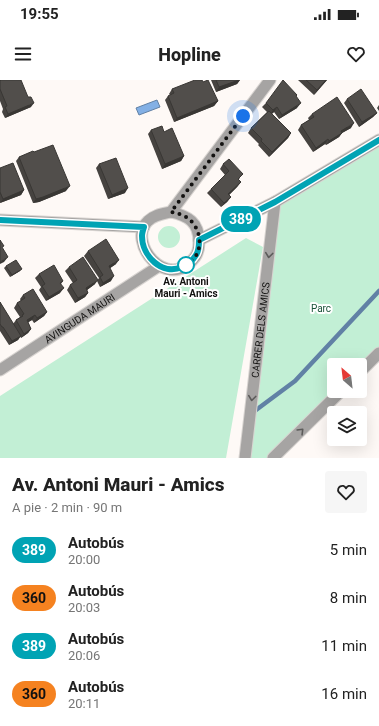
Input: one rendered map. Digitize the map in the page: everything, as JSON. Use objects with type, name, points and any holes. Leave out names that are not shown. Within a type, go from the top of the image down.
[{"type":"street","points":[[171,212],[270,80]]},
{"type":"street","points":[[199,240],[275,202],[379,140]]},
{"type":"street","name":"CARRER DELS AMICS","points":[[245,458],[275,202]]},
{"type":"street","points":[[171,212],[186,217],[195,226],[198,233],[199,248],[196,255],[186,265],[171,270],[159,266],[153,262],[144,246],[142,236],[147,222],[154,217],[171,212]]},
{"type":"street","points":[[0,220],[144,227]]},
{"type":"street","name":"AVINGUDA MAURI","points":[[0,370],[159,266]]},
{"type":"street","points":[[367,365],[379,353]]},
{"type":"street","points":[[273,458],[334,398]]},
{"type":"green space","name":"Parc","points":[[379,140],[379,353],[367,361],[367,358],[327,358],[328,398],[273,458],[245,458],[275,202]]},
{"type":"green space","points":[[169,226],[177,229],[180,237],[177,245],[169,248],[161,245],[158,237],[161,229]]},
{"type":"green space","points":[[246,238],[263,247],[226,458],[0,458],[0,396]]},
{"type":"water","points":[[157,100],[160,107],[139,115],[136,108]]},
{"type":"building","points":[[1,80],[21,80],[28,97],[31,97],[34,103],[8,114],[5,107],[7,106],[0,89]]},
{"type":"building","points":[[195,80],[202,80],[203,82],[208,80],[218,101],[177,118],[168,96],[174,93],[172,89]]},
{"type":"building","points":[[216,80],[239,80],[219,87]]},
{"type":"building","points":[[283,80],[297,95],[296,96],[301,103],[282,115],[277,107],[273,110],[266,103]]},
{"type":"building","points":[[306,80],[326,80],[317,90]]},
{"type":"building","points":[[361,89],[377,113],[362,122],[347,99]]},
{"type":"building","points":[[337,97],[354,123],[341,131],[342,133],[329,141],[328,139],[316,148],[301,125],[314,117],[312,114]]},
{"type":"building","points":[[269,111],[291,133],[272,152],[251,128]]},
{"type":"building","points":[[162,126],[164,132],[172,128],[184,156],[165,164],[151,130]]},
{"type":"building","points":[[53,145],[70,186],[36,199],[19,157]]},
{"type":"building","points":[[116,158],[128,188],[112,195],[99,164]]},
{"type":"building","points":[[229,159],[243,174],[238,179],[241,182],[228,194],[231,197],[224,203],[211,189],[229,171],[223,164]]},
{"type":"building","points":[[13,163],[24,190],[3,199],[0,192],[0,168]]},
{"type":"building","points":[[106,239],[119,260],[109,266],[114,276],[103,283],[100,277],[103,275],[88,251]]},
{"type":"building","points":[[0,240],[8,257],[0,262]]},
{"type":"building","points":[[83,257],[98,280],[86,288],[88,293],[78,298],[70,285],[77,280],[69,267]]},
{"type":"building","points":[[16,260],[22,269],[12,275],[6,266]]},
{"type":"building","points":[[54,265],[63,281],[60,283],[64,288],[49,297],[42,286],[45,284],[39,274]]},
{"type":"building","points":[[33,289],[47,312],[37,318],[35,315],[27,320],[31,329],[24,334],[16,320],[24,314],[17,303],[25,298],[23,295]]},
{"type":"building","points":[[0,302],[21,336],[12,341],[0,324]]},
{"type":"waterway","points":[[252,413],[295,381],[379,291]]},
{"type":"bus line","name":"389","points":[[0,220],[144,227],[142,236],[148,255],[153,262],[159,266],[171,270],[186,265],[191,261],[199,248],[199,240],[275,202],[379,140]]},
{"type":"place","name":"Av. Antoni Mauri - Amics","points":[[186,265]]},
{"type":"route","points":[[186,265],[196,255],[199,248],[198,233],[190,220],[180,214],[171,212],[243,116]]}]
